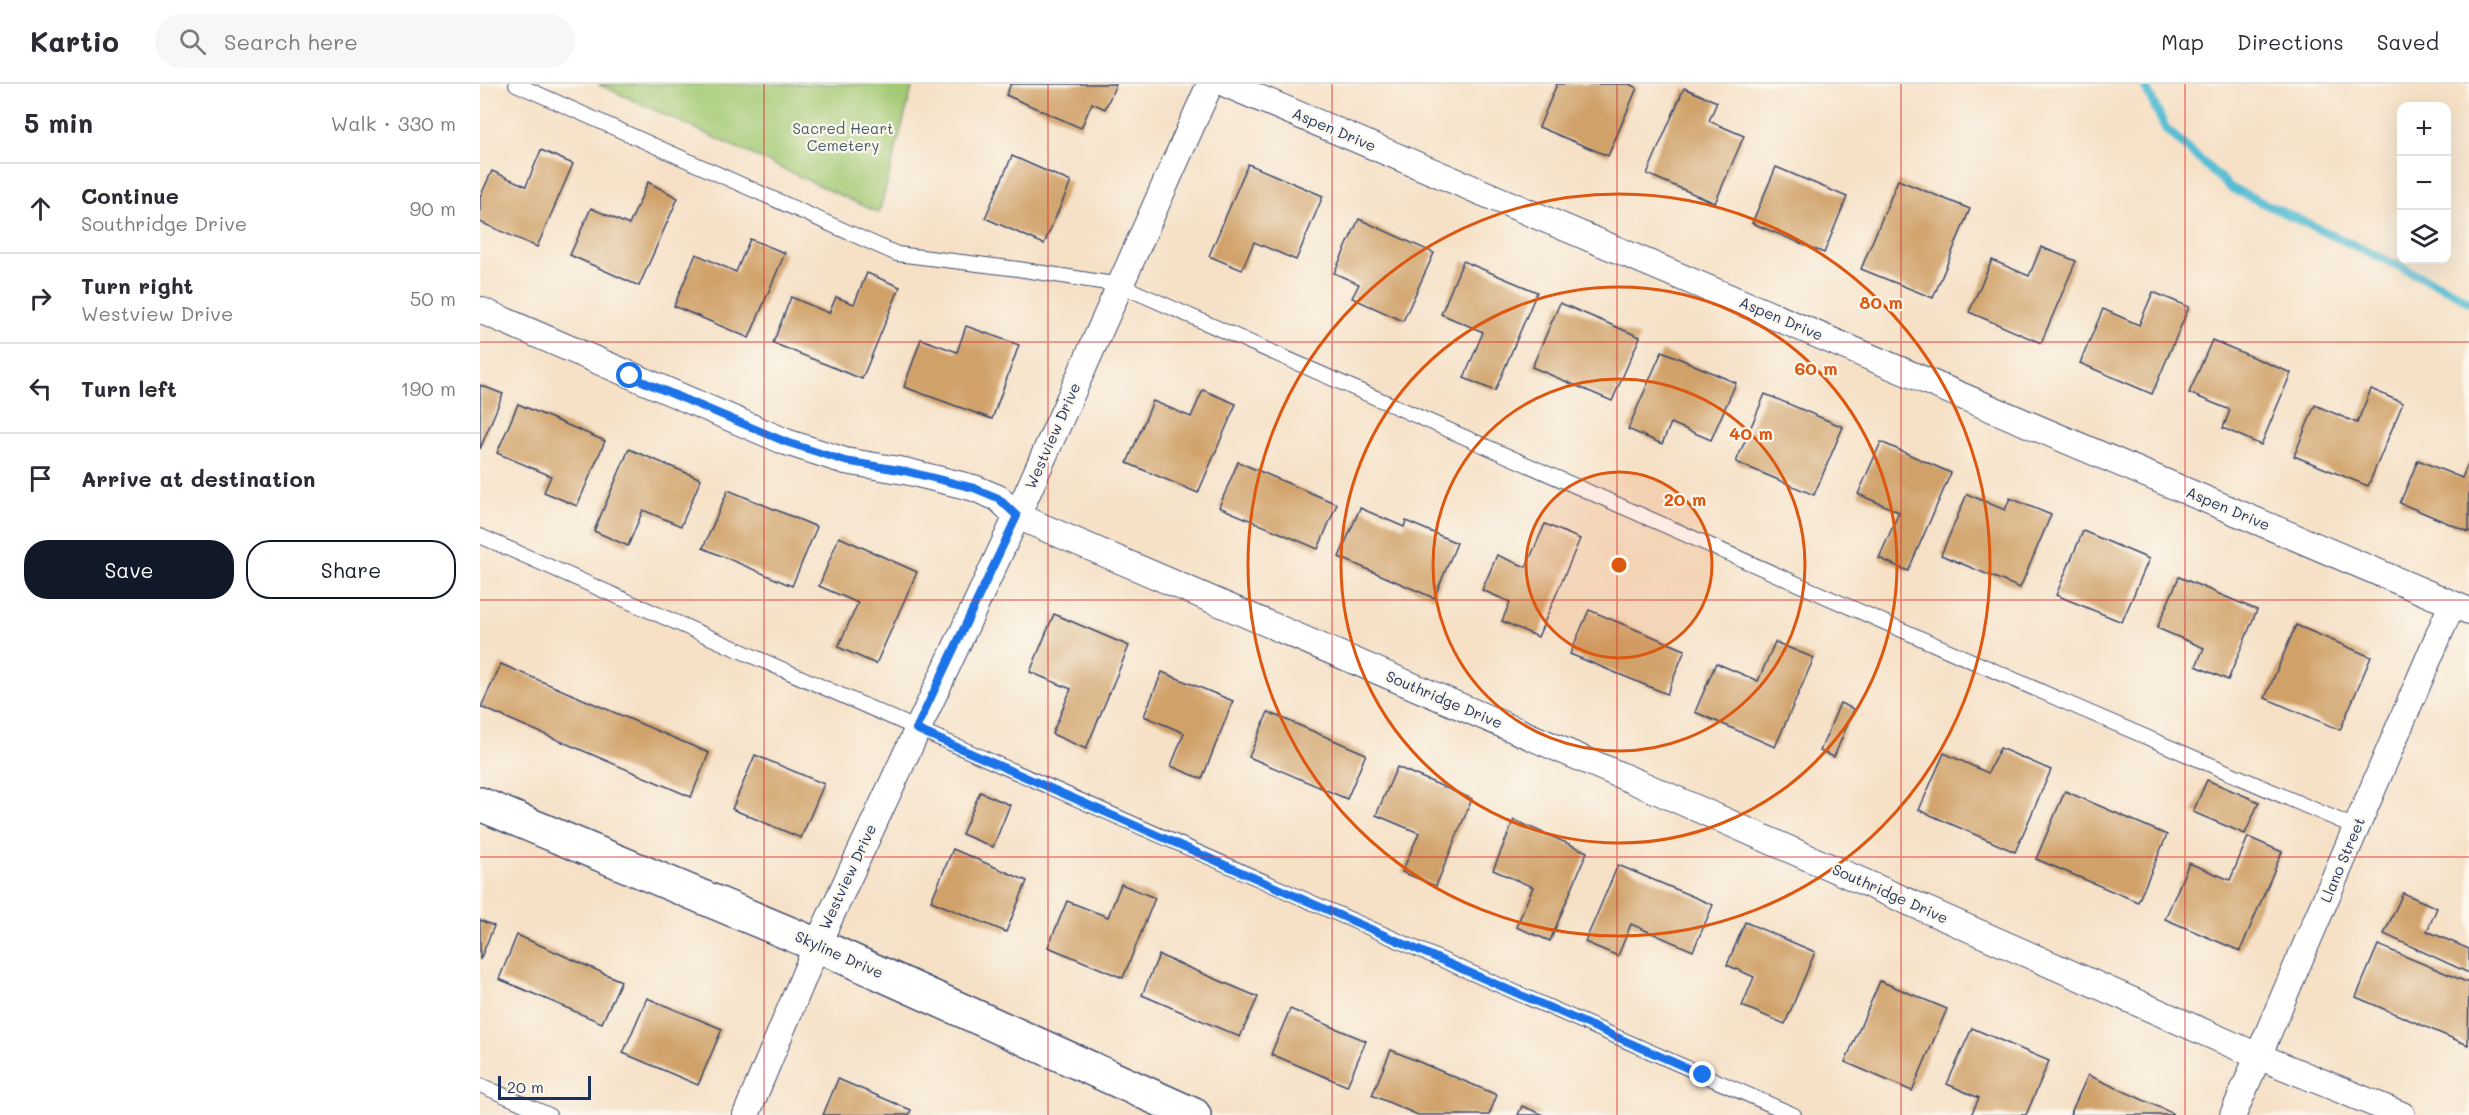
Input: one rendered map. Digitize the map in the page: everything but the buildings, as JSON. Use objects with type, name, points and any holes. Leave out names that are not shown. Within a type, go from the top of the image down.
[{"type":"street","name":"Westview Drive","points":[[746,1115],[817,945],[1017,516],[1210,84]]},
{"type":"street","name":"Aspen Drive","points":[[1226,84],[2460,608]]},
{"type":"street","name":"Southridge Drive","points":[[480,310],[786,442],[845,461],[905,471],[974,488],[998,498],[1017,516],[1664,794],[2258,1056],[2402,1115]]},
{"type":"street","name":"Llano Street","points":[[2233,1115],[2356,828],[2460,608]]},
{"type":"street","name":"Skyline Drive","points":[[480,804],[817,945],[1194,1115]]},
{"type":"lane","points":[[516,84],[897,254],[1017,268],[1120,285],[2356,828]]},
{"type":"lane","points":[[480,536],[1794,1115]]},
{"type":"lane","points":[[480,1085],[549,1115]]},
{"type":"green space","name":"Sacred Heart Cemetery","points":[[598,84],[913,84],[879,213]]},
{"type":"waterway","points":[[2144,84],[2166,129],[2231,188],[2450,290],[2469,302]]},
{"type":"route","points":[[630,376],[786,442],[845,461],[905,471],[974,488],[998,498],[1017,516],[916,729],[1703,1075]]}]
